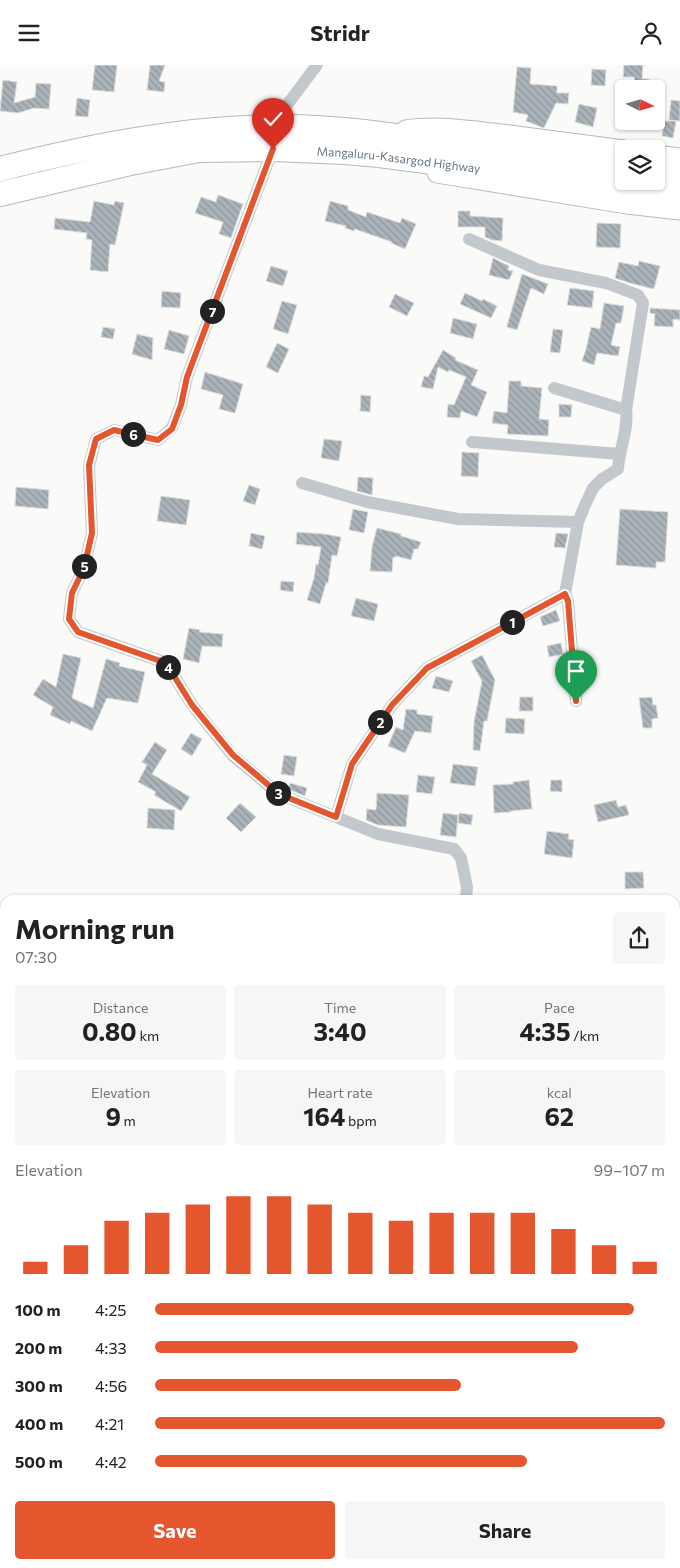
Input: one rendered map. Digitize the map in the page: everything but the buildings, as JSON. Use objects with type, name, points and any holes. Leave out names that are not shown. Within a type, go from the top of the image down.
[{"type":"highway","name":"Mangaluru-Kasargod Highway","points":[[0,169],[103,145],[170,134],[238,128],[275,138]]},
{"type":"highway","name":"Mangaluru-Kasargod Highway","points":[[0,194],[130,163],[199,150],[275,138],[350,130],[380,144],[680,194]]},
{"type":"highway","name":"Mangaluru-Kasargod Highway","points":[[380,144],[477,148],[615,166]]},
{"type":"highway","points":[[665,172],[680,174]]},
{"type":"street","points":[[317,65],[287,105],[187,377],[181,405],[172,429],[158,440],[114,430],[96,439],[89,465],[92,533],[84,568],[72,593],[69,619],[78,632],[166,663],[192,705],[233,755],[279,794],[378,834],[454,849],[462,858],[467,887],[466,895]]},
{"type":"street","points":[[615,149],[454,129],[414,129],[380,144],[408,168],[489,183],[680,210]]},
{"type":"street","points":[[665,156],[680,158]]},
{"type":"street","points":[[469,239],[539,270],[606,283],[638,295],[643,303],[618,469],[602,479],[593,488],[578,522],[565,594],[568,601],[576,701]]},
{"type":"street","points":[[554,388],[626,410]]},
{"type":"street","points":[[472,442],[619,454]]},
{"type":"street","points":[[302,483],[367,502],[458,519],[578,522]]},
{"type":"street","points":[[336,817],[352,764],[392,705],[427,668],[565,594]]},
{"type":"route","points":[[273,149],[187,377],[181,405],[172,429],[158,440],[114,430],[96,439],[89,465],[92,533],[84,568],[72,593],[69,619],[78,632],[166,663],[192,705],[233,755],[279,794],[336,817],[352,764],[392,705],[427,668],[565,594],[568,601],[576,701]]}]
